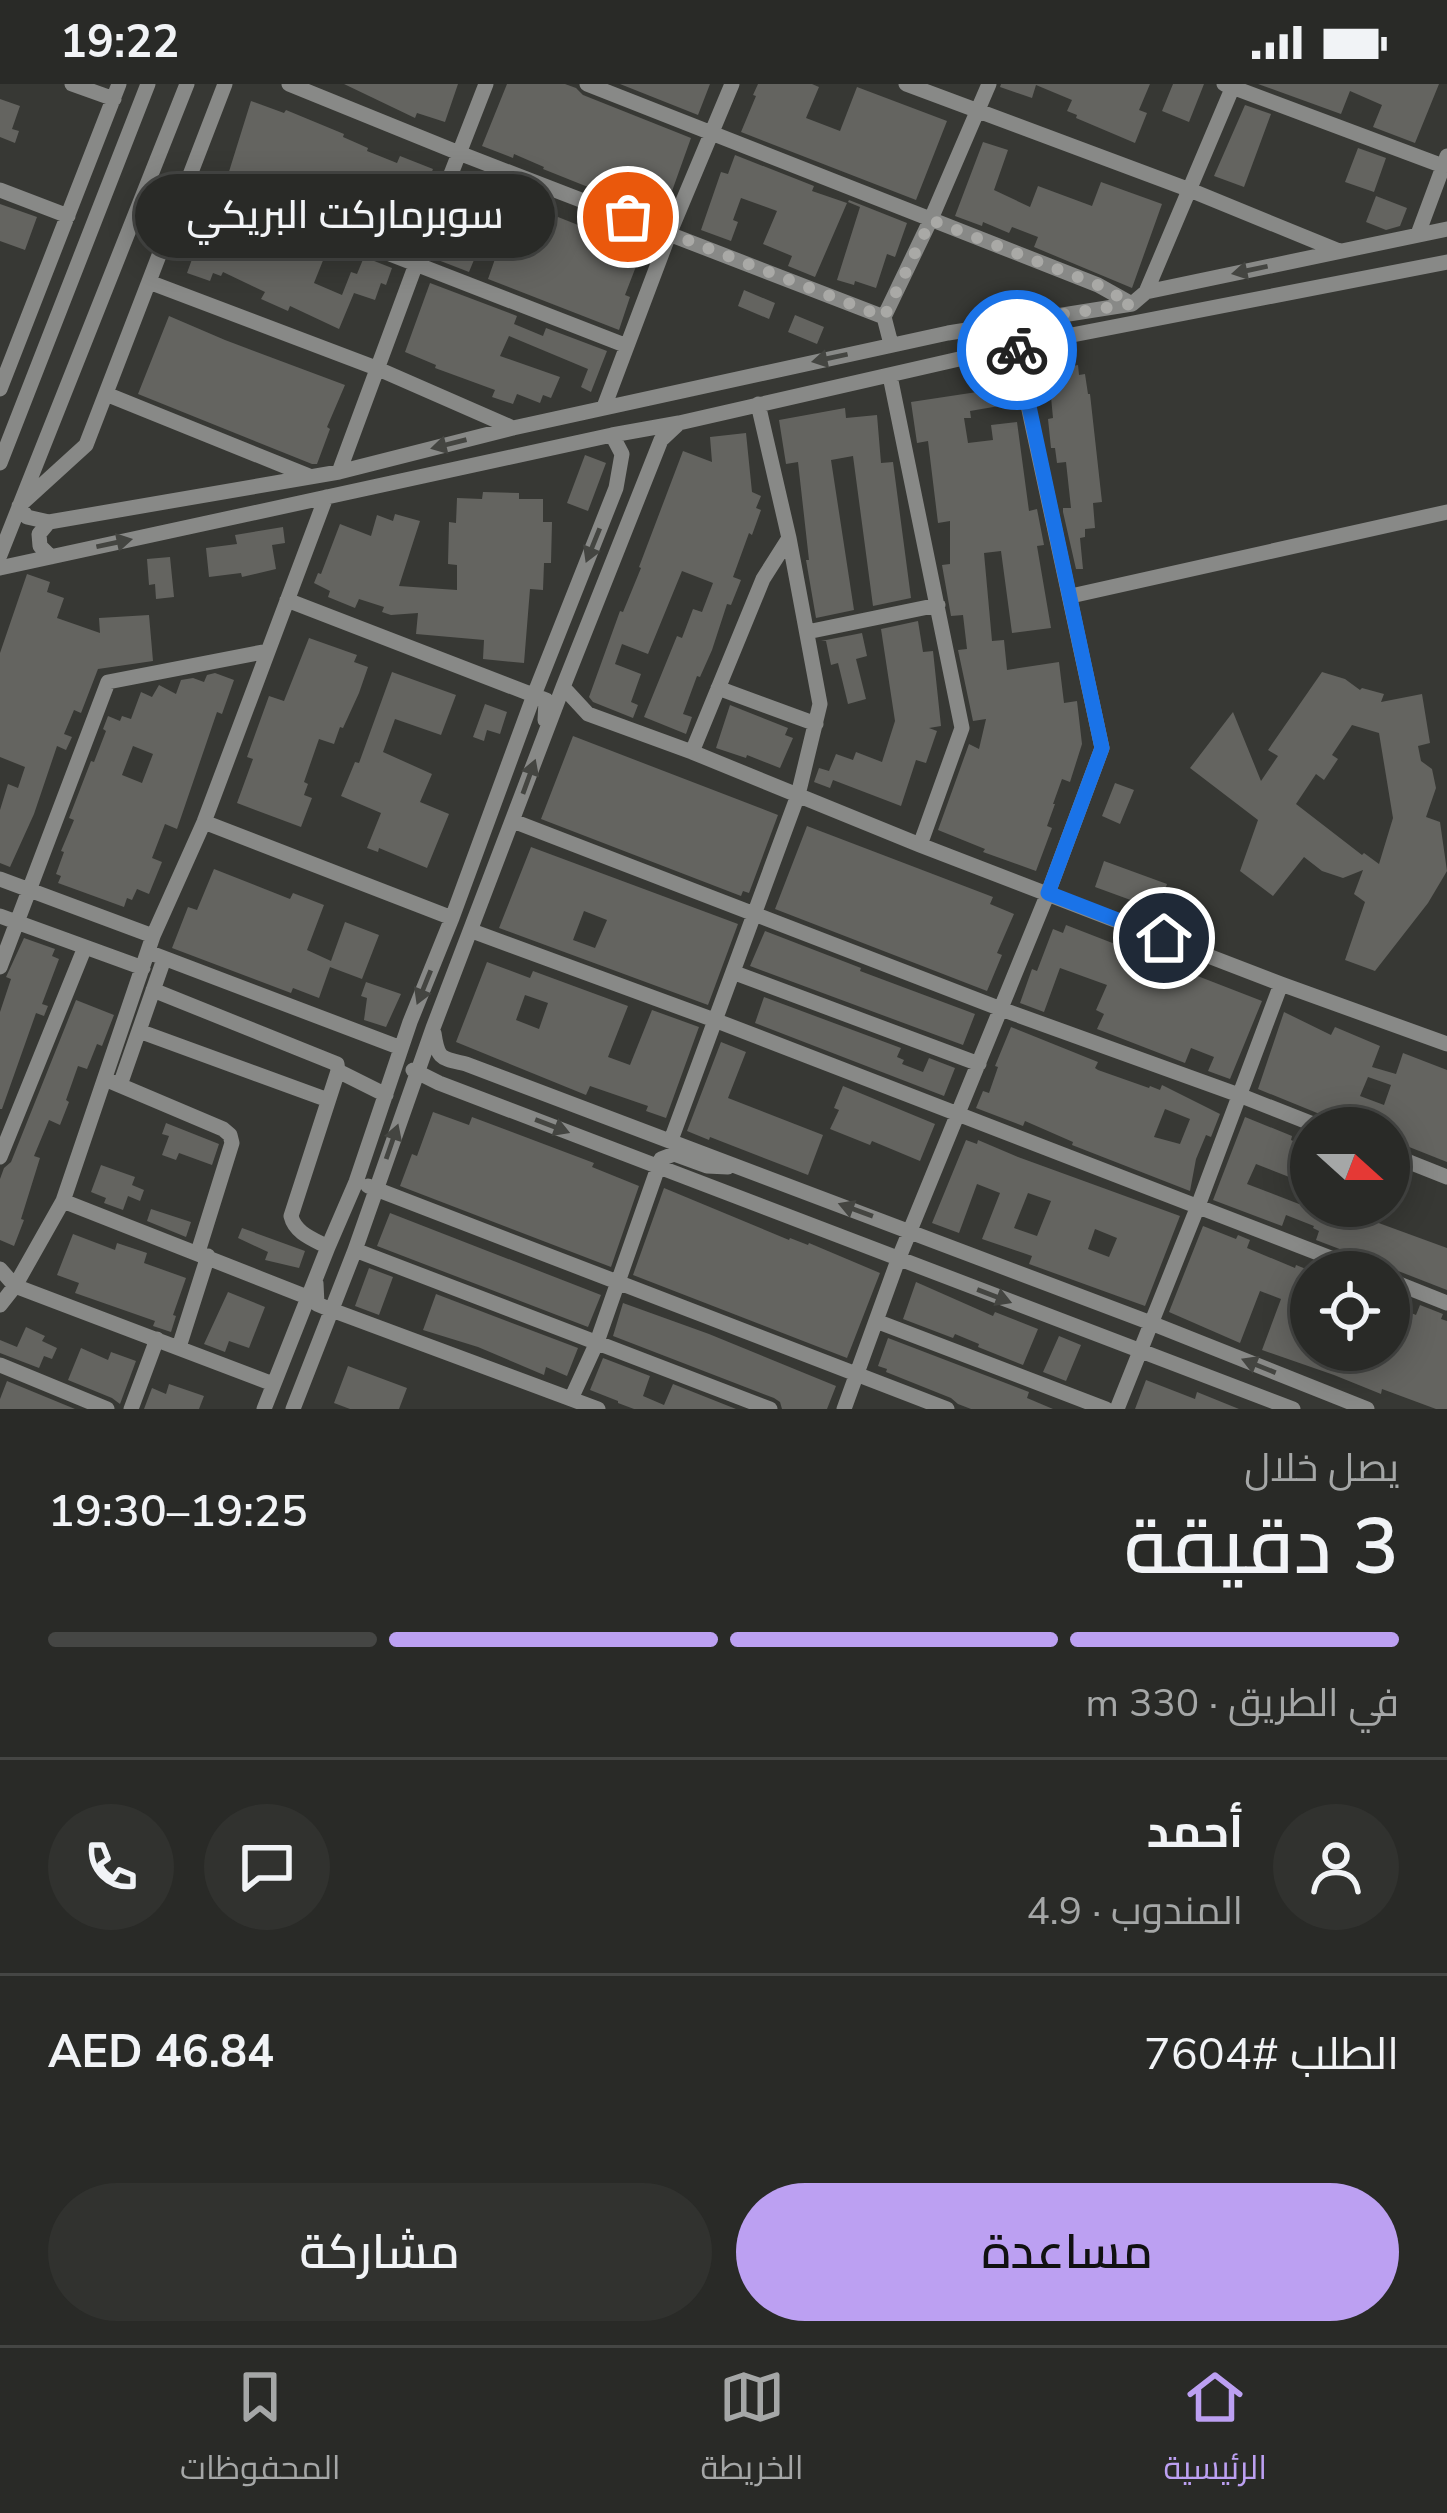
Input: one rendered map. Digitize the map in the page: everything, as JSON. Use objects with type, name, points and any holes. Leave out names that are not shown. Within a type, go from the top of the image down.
[{"type":"street","points":[[0,389],[116,92],[72,84]]},
{"type":"street","points":[[0,463],[148,84]]},
{"type":"street","points":[[0,555],[187,84]]},
{"type":"street","points":[[214,84],[215,110]]},
{"type":"street","points":[[20,506],[86,445],[225,84]]},
{"type":"street","points":[[289,84],[884,317]]},
{"type":"street","points":[[339,472],[487,84]]},
{"type":"street","points":[[587,84],[1098,285],[1132,304]]},
{"type":"street","points":[[604,407],[732,84]]},
{"type":"street","points":[[906,84],[1339,251]]},
{"type":"street","points":[[892,344],[884,317],[989,84]]},
{"type":"street","points":[[20,506],[27,518],[49,522],[312,477],[892,344],[1132,304],[1146,292],[1230,85],[1445,161],[1418,234]]},
{"type":"street","points":[[189,176],[627,346]]},
{"type":"street","points":[[0,190],[68,216]]},
{"type":"street","points":[[1146,292],[1447,229]]},
{"type":"street","points":[[0,568],[1016,346],[1447,262]]},
{"type":"street","points":[[149,282],[376,368],[513,428]]},
{"type":"street","points":[[844,1409],[898,1259],[980,1064],[1102,748],[1010,322]]},
{"type":"street","points":[[890,376],[962,728],[920,845]]},
{"type":"street","points":[[106,394],[312,477]]},
{"type":"street","points":[[670,1140],[798,795],[820,704],[758,404]]},
{"type":"street","points":[[293,1409],[563,686],[661,440],[679,423]]},
{"type":"street","points":[[264,1409],[356,1182],[410,1022],[616,488],[622,454],[612,435]]},
{"type":"street","points":[[618,472],[633,462],[648,475]]},
{"type":"street","points":[[112,1082],[148,952],[204,822],[326,496]]},
{"type":"street","points":[[1071,596],[1447,512]]},
{"type":"street","points":[[49,522],[39,535],[40,546],[51,556]]},
{"type":"street","points":[[692,752],[763,579],[789,538]]},
{"type":"street","points":[[287,600],[546,700],[544,739]]},
{"type":"street","points":[[807,632],[938,605]]},
{"type":"street","points":[[0,967],[8,918],[29,890],[108,682],[268,651]]},
{"type":"street","points":[[563,686],[588,714],[1447,1044]]},
{"type":"street","points":[[718,688],[816,724]]},
{"type":"street","points":[[513,821],[1290,1115]]},
{"type":"street","points":[[204,822],[452,918]]},
{"type":"street","points":[[0,879],[164,959],[401,1048]]},
{"type":"street","points":[[8,918],[85,947],[148,952]]},
{"type":"street","points":[[472,931],[1313,1251]]},
{"type":"street","points":[[0,1157],[85,947]]},
{"type":"street","points":[[0,1305],[16,1286],[63,1201],[139,1030],[164,959]]},
{"type":"street","points":[[735,973],[980,1064]]},
{"type":"street","points":[[1118,1409],[1281,984]]},
{"type":"street","points":[[153,990],[337,1064],[291,1216],[300,1231],[328,1246]]},
{"type":"street","points":[[410,1022],[407,1065],[416,1074],[1293,1409]]},
{"type":"street","points":[[433,1028],[437,1053],[444,1059],[910,1231],[1367,1409]]},
{"type":"street","points":[[139,1030],[328,1100]]},
{"type":"street","points":[[458,1090],[454,1080],[466,1064]]},
{"type":"street","points":[[338,1071],[386,1095]]},
{"type":"street","points":[[112,1082],[230,1135],[232,1143],[179,1347]]},
{"type":"street","points":[[572,1399],[597,1342],[661,1159],[674,1154],[707,1166],[740,1167]]},
{"type":"street","points":[[1410,1162],[1447,1177]]},
{"type":"street","points":[[356,1182],[947,1409]]},
{"type":"street","points":[[63,1201],[308,1297]]},
{"type":"street","points":[[355,1250],[770,1409]]},
{"type":"street","points":[[0,1269],[16,1286],[273,1384]]},
{"type":"street","points":[[316,1277],[317,1304],[329,1310],[598,1409]]},
{"type":"street","points":[[1410,1288],[1447,1303]]},
{"type":"street","points":[[876,1322],[1106,1409]]},
{"type":"street","points":[[131,1409],[158,1339]]},
{"type":"street","points":[[0,1365],[107,1409]]},
{"type":"building","points":[[344,84],[458,84],[445,122],[417,113],[415,118]]},
{"type":"building","points":[[507,84],[565,84],[691,138],[662,219],[599,187],[598,191],[514,154],[513,158],[482,146]]},
{"type":"building","points":[[620,84],[710,84],[698,115]]},
{"type":"building","points":[[758,84],[819,87],[806,118],[840,131],[857,87],[947,121],[916,200],[741,132]]},
{"type":"building","points":[[1001,84],[1150,84],[1139,110],[1147,113],[1135,143],[1076,118],[1067,111],[1072,100],[1036,85],[1032,98]]},
{"type":"building","points":[[1173,84],[1204,84],[1189,122],[1162,111]]},
{"type":"building","points":[[1258,84],[1439,84],[1415,143],[1373,127],[1382,105],[1350,91],[1341,114]]},
{"type":"building","points":[[0,99],[20,106],[12,129],[19,131],[15,143],[0,137]]},
{"type":"building","points":[[251,101],[344,134],[367,151],[397,163],[400,156],[433,169],[402,246],[341,222],[355,187],[320,173],[311,211],[227,178]]},
{"type":"building","points":[[1245,105],[1271,114],[1244,187],[1214,176]]},
{"type":"building","points":[[983,142],[1008,150],[994,190],[1030,207],[1038,186],[1092,206],[1101,182],[1162,204],[1132,288],[1034,247],[1038,237],[955,216]]},
{"type":"building","points":[[1358,148],[1386,158],[1374,192],[1345,182]]},
{"type":"building","points":[[735,155],[847,203],[815,277],[788,266],[792,256],[763,244],[777,211],[741,198],[731,241],[701,230],[721,172],[728,174]]},
{"type":"building","points":[[478,193],[500,202],[503,195],[640,256],[625,295],[630,297],[619,330],[488,279],[508,222],[492,216],[469,272],[438,260],[464,203],[473,206]]},
{"type":"building","points":[[1376,196],[1407,208],[1400,226],[1386,230],[1366,222]]},
{"type":"building","points":[[214,199],[330,243],[314,283],[342,295],[351,272],[357,274],[364,257],[392,268],[386,285],[381,283],[375,300],[354,293],[339,329],[290,306],[288,311],[261,299],[265,292],[223,272],[221,276],[213,273],[210,281],[187,273]]},
{"type":"building","points":[[849,200],[907,223],[895,257],[887,254],[876,288],[837,280],[860,207]]},
{"type":"building","points":[[0,204],[37,217],[25,250],[0,241]]},
{"type":"building","points":[[430,283],[517,316],[514,324],[543,336],[546,328],[607,351],[591,392],[581,387],[588,369],[509,336],[500,356],[560,377],[551,398],[543,395],[540,403],[517,394],[513,404],[492,397],[495,390],[405,352]]},
{"type":"building","points":[[744,290],[775,303],[769,319],[738,306]]},
{"type":"building","points":[[795,315],[824,327],[817,344],[788,332]]},
{"type":"building","points":[[169,316],[345,385],[317,464],[138,394]]},
{"type":"building","points":[[1078,365],[1090,394],[1102,502],[1093,503],[1095,528],[1085,529],[1085,537],[1080,538],[1083,569],[1076,569],[1063,512],[1071,508],[1066,462],[1057,463],[1055,448],[1051,448],[1051,397],[1043,399],[1043,393],[1038,394],[1033,373]]},
{"type":"building","points":[[1003,380],[1005,405],[970,411],[971,418],[964,418],[968,443],[993,440],[991,425],[1017,422],[1029,511],[1037,509],[1044,545],[1037,546],[1051,628],[1012,633],[1001,551],[984,553],[992,641],[1004,640],[1007,670],[1059,662],[1064,703],[1077,701],[1082,744],[1070,782],[1062,779],[1047,826],[1052,828],[1036,871],[938,830],[969,744],[979,749],[986,719],[973,721],[958,650],[967,649],[963,615],[951,616],[942,565],[950,564],[950,521],[938,523],[928,441],[917,443],[911,402],[977,392],[976,383]]},
{"type":"building","points":[[845,408],[846,418],[877,415],[881,463],[893,462],[911,598],[873,606],[853,456],[831,460],[854,610],[816,618],[798,462],[786,464],[779,420]]},
{"type":"building","points":[[746,433],[752,492],[761,496],[756,508],[761,510],[733,577],[741,580],[683,714],[692,717],[686,734],[644,717],[677,636],[682,638],[693,609],[702,612],[713,583],[682,571],[648,654],[622,644],[615,664],[641,674],[631,702],[638,705],[633,718],[593,702],[589,697],[683,451],[712,462],[710,437]]},
{"type":"building","points":[[585,455],[606,463],[588,511],[567,503]]},
{"type":"building","points":[[483,492],[543,499],[543,522],[552,522],[551,563],[544,563],[543,590],[530,589],[524,663],[483,659],[484,640],[416,634],[418,613],[391,615],[382,612],[384,607],[359,599],[355,608],[328,597],[330,591],[314,583],[340,524],[371,536],[377,515],[393,521],[395,514],[420,521],[399,586],[457,590],[457,565],[448,564],[449,522],[456,523],[457,498],[482,499]]},
{"type":"building","points":[[283,527],[285,543],[272,545],[276,569],[242,577],[241,573],[209,577],[206,548],[237,544],[235,535]]},
{"type":"building","points":[[170,557],[174,597],[156,599],[155,584],[149,585],[147,559]]},
{"type":"building","points":[[27,574],[50,582],[47,592],[64,598],[57,618],[100,633],[99,618],[149,615],[153,661],[98,669],[81,713],[74,710],[64,734],[72,737],[66,750],[57,746],[10,867],[0,863],[0,810],[8,784],[18,788],[25,767],[0,757],[0,653]]},
{"type":"building","points":[[918,621],[923,652],[933,651],[941,726],[929,728],[937,731],[926,763],[916,760],[901,806],[833,780],[830,788],[814,782],[819,768],[829,771],[836,754],[853,760],[856,752],[882,762],[895,721],[881,629]]},
{"type":"building","points":[[862,633],[867,656],[856,659],[866,699],[848,704],[838,663],[831,665],[826,641],[821,641]]},
{"type":"building","points":[[309,638],[357,655],[354,662],[368,667],[334,744],[319,739],[304,782],[308,784],[304,795],[312,798],[301,827],[237,803],[269,696],[284,701]]},
{"type":"building","points":[[392,672],[456,695],[441,735],[395,719],[383,752],[432,774],[420,802],[449,814],[427,868],[379,848],[378,852],[367,848],[381,813],[341,796],[355,762],[359,763]]},
{"type":"building","points":[[1322,672],[1360,690],[1384,694],[1381,702],[1422,694],[1430,743],[1418,746],[1421,761],[1432,769],[1436,788],[1426,817],[1440,822],[1447,871],[1375,971],[1345,960],[1365,902],[1354,894],[1363,870],[1343,878],[1322,871],[1304,857],[1273,896],[1240,871],[1258,820],[1190,768],[1233,712],[1261,781],[1278,756],[1268,750]],"holes":[[[1352,725],[1379,733],[1393,818],[1379,864],[1296,804],[1316,774],[1324,780],[1338,759],[1332,755]]]},
{"type":"building","points":[[207,675],[234,680],[222,714],[217,712],[177,829],[165,824],[152,858],[162,862],[149,894],[137,889],[124,907],[58,883],[61,851],[74,820],[69,818],[108,716],[131,719],[141,692],[152,697],[159,685],[176,694],[181,680],[204,682]],"holes":[[[133,746],[153,754],[142,783],[122,775]]]},
{"type":"building","points":[[485,704],[507,712],[500,734],[487,730],[484,741],[473,737]]},
{"type":"building","points":[[730,705],[788,728],[785,735],[793,738],[780,768],[716,748]]},
{"type":"building","points":[[573,736],[778,815],[749,893],[743,891],[741,896],[541,819]]},
{"type":"building","points":[[1115,783],[1134,790],[1120,824],[1102,816]]},
{"type":"building","points":[[807,826],[993,897],[990,904],[1014,914],[987,991],[775,909]]},
{"type":"building","points":[[531,847],[738,924],[708,1005],[499,928]],"holes":[[[584,911],[607,920],[595,948],[573,940]]]},
{"type":"building","points":[[1104,861],[1167,884],[1158,910],[1095,887]]},
{"type":"building","points":[[214,869],[290,899],[293,893],[324,905],[307,950],[331,961],[345,922],[379,935],[362,979],[330,967],[319,998],[293,988],[291,993],[172,948],[188,907],[197,910]]},
{"type":"building","points":[[1066,925],[1262,1001],[1230,1079],[1208,1071],[1214,1057],[1191,1048],[1185,1063],[1097,1029],[1104,1014],[1096,1010],[1107,985],[1060,968],[1044,1012],[1020,1003],[1053,929],[1063,933]]},
{"type":"building","points":[[765,931],[975,1014],[963,1045],[750,966]]},
{"type":"building","points":[[24,938],[55,949],[52,956],[59,959],[42,1004],[48,1006],[44,1016],[36,1013],[0,1109],[0,1012],[11,979],[6,977]]},
{"type":"building","points":[[487,962],[530,978],[533,971],[628,1006],[608,1057],[630,1065],[652,1010],[699,1027],[666,1118],[646,1111],[648,1106],[590,1086],[586,1095],[456,1042]],"holes":[[[525,995],[548,1003],[539,1029],[516,1020]]]},
{"type":"building","points":[[366,982],[401,994],[386,1027],[364,1020],[367,998],[361,996]]},
{"type":"building","points":[[764,997],[901,1048],[897,1057],[904,1060],[902,1064],[923,1072],[929,1058],[955,1068],[944,1096],[755,1023]]},
{"type":"building","points":[[76,1000],[114,1015],[87,1069],[78,1066],[60,1125],[49,1120],[34,1156],[40,1158],[14,1246],[0,1240],[0,1179]]},
{"type":"building","points":[[1284,1012],[1331,1035],[1335,1027],[1380,1046],[1372,1067],[1396,1074],[1403,1053],[1447,1070],[1447,1162],[1410,1147],[1410,1107],[1302,1107],[1258,1089]],"holes":[[[1368,1077],[1391,1085],[1384,1105],[1360,1096]]]},
{"type":"building","points":[[1011,1027],[1098,1062],[1098,1070],[1149,1088],[1160,1090],[1162,1085],[1220,1114],[1196,1159],[1190,1191],[1072,1145],[1025,1121],[1023,1126],[976,1108],[983,1091],[989,1093]],"holes":[[[1165,1109],[1190,1119],[1180,1144],[1154,1137]]]},
{"type":"building","points":[[721,1042],[746,1052],[728,1098],[823,1135],[808,1175],[687,1131]]},
{"type":"building","points":[[843,1086],[935,1124],[920,1161],[830,1129]]},
{"type":"building","points":[[433,1112],[469,1125],[472,1117],[594,1163],[592,1167],[639,1186],[611,1267],[400,1186]]},
{"type":"building","points":[[1245,1117],[1290,1135],[1290,1177],[1256,1164],[1247,1184],[1290,1201],[1290,1217],[1286,1215],[1282,1226],[1213,1200]]},
{"type":"building","points":[[166,1123],[219,1144],[212,1165],[179,1153],[176,1160],[162,1155],[169,1136],[162,1134]]},
{"type":"building","points":[[966,1140],[977,1144],[978,1140],[1180,1216],[1145,1306],[1029,1264],[1032,1256],[982,1239],[1000,1193],[977,1184],[959,1233],[932,1223]],"holes":[[[1028,1193],[1051,1201],[1037,1236],[1014,1228]],[[1095,1229],[1117,1238],[1109,1257],[1088,1249]]]},
{"type":"building","points":[[101,1165],[135,1177],[132,1185],[144,1190],[140,1201],[128,1196],[123,1210],[91,1192]]},
{"type":"building","points":[[664,1188],[880,1273],[847,1358],[633,1275]]},
{"type":"building","points":[[151,1209],[191,1222],[186,1237],[147,1221]]},
{"type":"building","points":[[390,1213],[601,1295],[588,1327],[377,1246]]},
{"type":"building","points":[[1203,1226],[1236,1239],[1238,1235],[1250,1240],[1247,1248],[1290,1266],[1290,1360],[1262,1350],[1281,1299],[1260,1291],[1240,1343],[1169,1312]]},
{"type":"building","points":[[1390,1227],[1447,1248],[1447,1290],[1410,1276],[1410,1251],[1345,1251],[1316,1240],[1319,1231],[1313,1228]]},
{"type":"building","points":[[242,1228],[305,1251],[299,1268],[265,1260],[268,1252],[238,1238]]},
{"type":"building","points":[[73,1234],[115,1250],[117,1243],[147,1253],[144,1263],[186,1278],[171,1332],[153,1326],[155,1321],[75,1293],[79,1283],[57,1275]]},
{"type":"building","points":[[369,1268],[393,1277],[379,1315],[355,1306]]},
{"type":"building","points":[[916,1282],[993,1316],[995,1312],[1038,1329],[1023,1365],[955,1334],[953,1338],[903,1319]]},
{"type":"building","points":[[228,1292],[265,1307],[249,1348],[229,1341],[225,1352],[204,1344]]},
{"type":"building","points":[[436,1294],[578,1348],[567,1376],[546,1367],[544,1375],[423,1330]]},
{"type":"building","points":[[623,1303],[836,1386],[827,1409],[782,1409],[774,1398],[613,1336]]},
{"type":"building","points":[[1420,1305],[1443,1314],[1441,1319],[1447,1321],[1447,1409],[1382,1389],[1381,1394],[1322,1371],[1410,1371],[1410,1313],[1416,1315]]},
{"type":"building","points":[[26,1327],[57,1348],[52,1359],[44,1356],[39,1368],[0,1353],[0,1340],[17,1347]]},
{"type":"building","points":[[1059,1336],[1081,1345],[1066,1381],[1043,1372]]},
{"type":"building","points":[[888,1338],[1029,1392],[1027,1398],[1053,1409],[971,1409],[958,1404],[878,1366]]},
{"type":"building","points":[[81,1348],[108,1360],[111,1352],[136,1361],[120,1404],[68,1380]]},
{"type":"building","points":[[603,1358],[650,1376],[643,1396],[664,1405],[673,1384],[736,1409],[634,1409],[618,1403],[590,1390]]},
{"type":"building","points":[[348,1366],[407,1388],[399,1409],[350,1409],[334,1403]]},
{"type":"building","points":[[1146,1380],[1195,1399],[1197,1392],[1239,1409],[1135,1409]]},
{"type":"building","points":[[7,1381],[75,1409],[0,1409]]},
{"type":"building","points":[[169,1384],[204,1396],[199,1409],[144,1409],[152,1388],[166,1394]]},
{"type":"way so far","points":[[628,217],[884,317],[931,220],[1110,290],[1132,304],[1010,322],[1017,350]]},
{"type":"place","name":"سوبرماركت البريكي","points":[[628,217]]},
{"type":"route","points":[[1017,350],[1102,748],[1048,893],[1164,938]]}]
